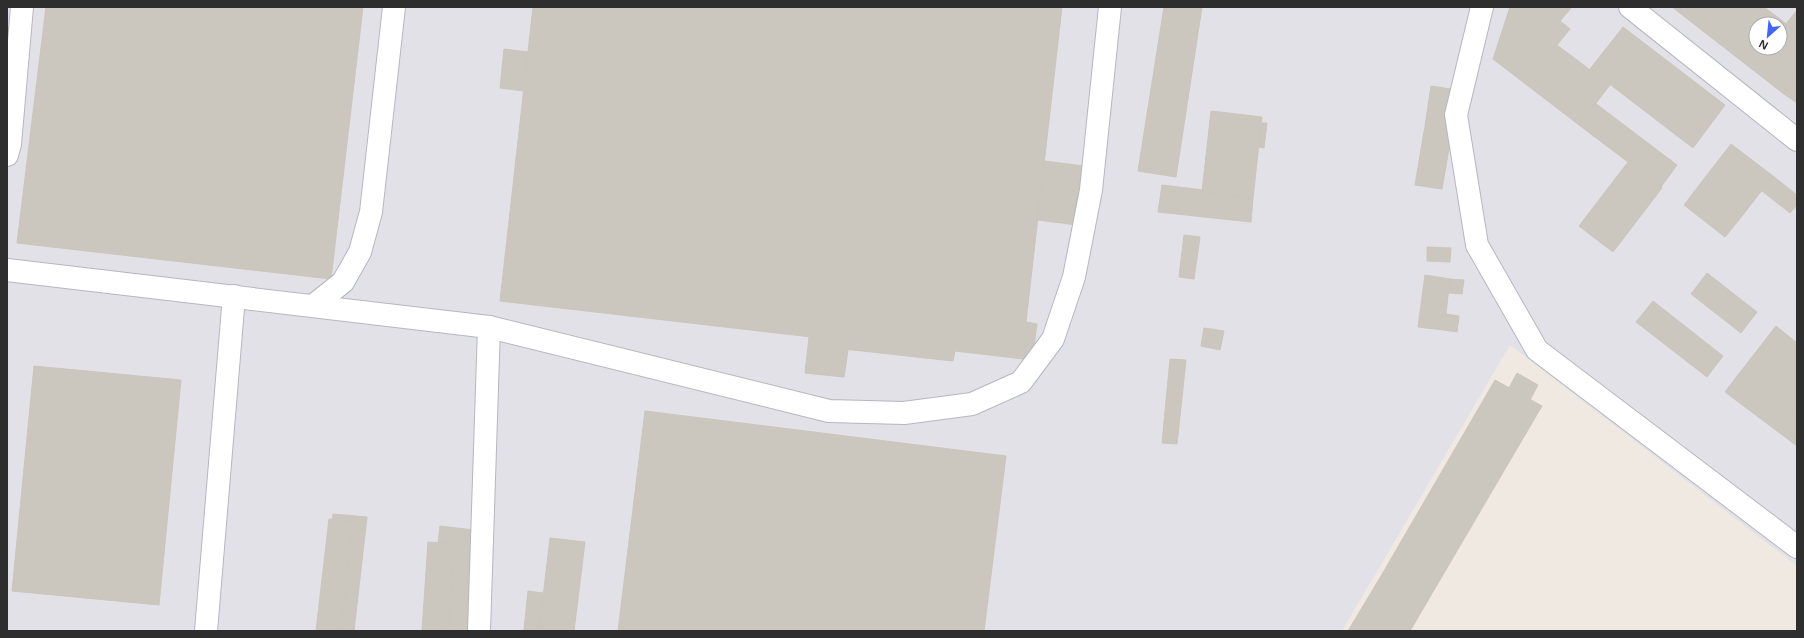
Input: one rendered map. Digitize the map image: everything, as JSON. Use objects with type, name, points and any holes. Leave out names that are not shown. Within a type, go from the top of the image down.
[{"type":"lane","points":[[7,155],[10,144],[22,7]]},
{"type":"lane","points":[[314,305],[343,282],[360,252],[371,212],[394,7]]},
{"type":"lane","points":[[7,270],[314,305],[489,327],[829,411],[904,414],[972,404],[1022,382],[1053,339],[1074,277],[1091,190],[1110,7]]},
{"type":"lane","points":[[1482,7],[1456,115],[1457,122],[1477,245],[1537,350],[1797,548]]},
{"type":"lane","points":[[1630,7],[1797,140]]},
{"type":"lane","points":[[206,631],[234,296]]},
{"type":"lane","points":[[479,631],[489,327]]},
{"type":"shaded area","points":[[7,7],[1797,7],[1797,566],[1510,345],[1342,631],[7,631]]},
{"type":"building","points":[[46,7],[363,7],[331,279],[17,243]]},
{"type":"building","points":[[533,7],[1062,7],[1026,322],[1037,324],[1032,360],[955,351],[953,361],[835,348],[837,340],[500,301]]},
{"type":"building","points":[[1164,7],[1202,7],[1176,177],[1138,171]]},
{"type":"building","points":[[1510,7],[1572,7],[1560,21],[1570,29],[1557,45],[1610,85],[1579,125],[1493,59]]},
{"type":"building","points":[[1672,7],[1702,7],[1748,43],[1748,56],[1765,56],[1795,79],[1784,94]]},
{"type":"building","points":[[1702,7],[1764,7],[1776,16],[1748,16],[1748,43]]},
{"type":"building","points":[[1797,10],[1797,32],[1788,25],[1788,21]]},
{"type":"building","points":[[1788,25],[1797,32],[1797,103],[1784,94],[1795,79],[1765,56],[1788,56]]},
{"type":"building","points":[[1623,27],[1725,105],[1693,148],[1590,69]]},
{"type":"building","points":[[504,49],[528,52],[524,91],[500,88]]},
{"type":"building","points":[[1431,86],[1457,90],[1450,131],[1425,126]]},
{"type":"building","points":[[1595,103],[1677,165],[1661,187],[1579,125]]},
{"type":"building","points":[[1211,111],[1262,117],[1253,198],[1202,192]]},
{"type":"building","points":[[1262,123],[1267,123],[1264,148],[1259,147]]},
{"type":"building","points":[[1425,126],[1452,131],[1442,189],[1415,185]]},
{"type":"building","points":[[1731,144],[1773,176],[1742,216],[1700,184]]},
{"type":"building","points":[[1044,161],[1084,166],[1077,225],[1038,220]]},
{"type":"building","points":[[1628,162],[1662,188],[1613,252],[1579,226]]},
{"type":"building","points":[[1773,176],[1797,195],[1797,205],[1790,213],[1762,191]]},
{"type":"building","points":[[1700,184],[1742,216],[1725,237],[1684,205]]},
{"type":"building","points":[[1162,185],[1203,190],[1202,192],[1253,198],[1251,222],[1158,212]]},
{"type":"building","points":[[1184,235],[1200,237],[1194,279],[1179,277]]},
{"type":"building","points":[[1427,247],[1451,248],[1450,262],[1427,261]]},
{"type":"building","points":[[1707,273],[1757,312],[1741,333],[1691,294]]},
{"type":"building","points":[[1425,275],[1450,279],[1444,330],[1418,327]]},
{"type":"building","points":[[1450,279],[1464,280],[1462,294],[1449,293]]},
{"type":"building","points":[[1653,301],[1723,356],[1707,377],[1636,322]]},
{"type":"building","points":[[1446,314],[1459,316],[1457,332],[1444,330]]},
{"type":"building","points":[[1776,326],[1797,343],[1797,376],[1759,348]]},
{"type":"building","points":[[1204,328],[1224,331],[1220,350],[1201,346]]},
{"type":"building","points":[[809,337],[837,340],[835,348],[848,350],[844,377],[805,373]]},
{"type":"building","points":[[1759,348],[1797,376],[1797,413],[1741,371]]},
{"type":"building","points":[[1170,359],[1186,360],[1177,444],[1162,443]]},
{"type":"building","points":[[34,366],[181,380],[159,605],[12,591]]},
{"type":"building","points":[[1741,371],[1797,413],[1797,429],[1789,440],[1725,392]]},
{"type":"building","points":[[1517,373],[1538,385],[1530,400],[1509,388]]},
{"type":"building","points":[[1495,380],[1542,406],[1427,602],[1381,576]]},
{"type":"building","points":[[645,411],[1006,456],[984,631],[618,631]]},
{"type":"building","points":[[1797,429],[1797,446],[1789,440]]},
{"type":"building","points":[[333,514],[367,517],[354,631],[319,631]]},
{"type":"building","points":[[329,519],[353,522],[341,631],[316,631]]},
{"type":"building","points":[[440,526],[474,530],[469,583],[477,584],[472,631],[428,631]]},
{"type":"building","points":[[550,538],[585,542],[574,631],[539,631]]},
{"type":"building","points":[[428,542],[454,544],[448,631],[422,631]]},
{"type":"building","points":[[1381,576],[1427,602],[1410,631],[1348,631]]},
{"type":"building","points":[[528,591],[543,593],[539,631],[524,630]]}]
